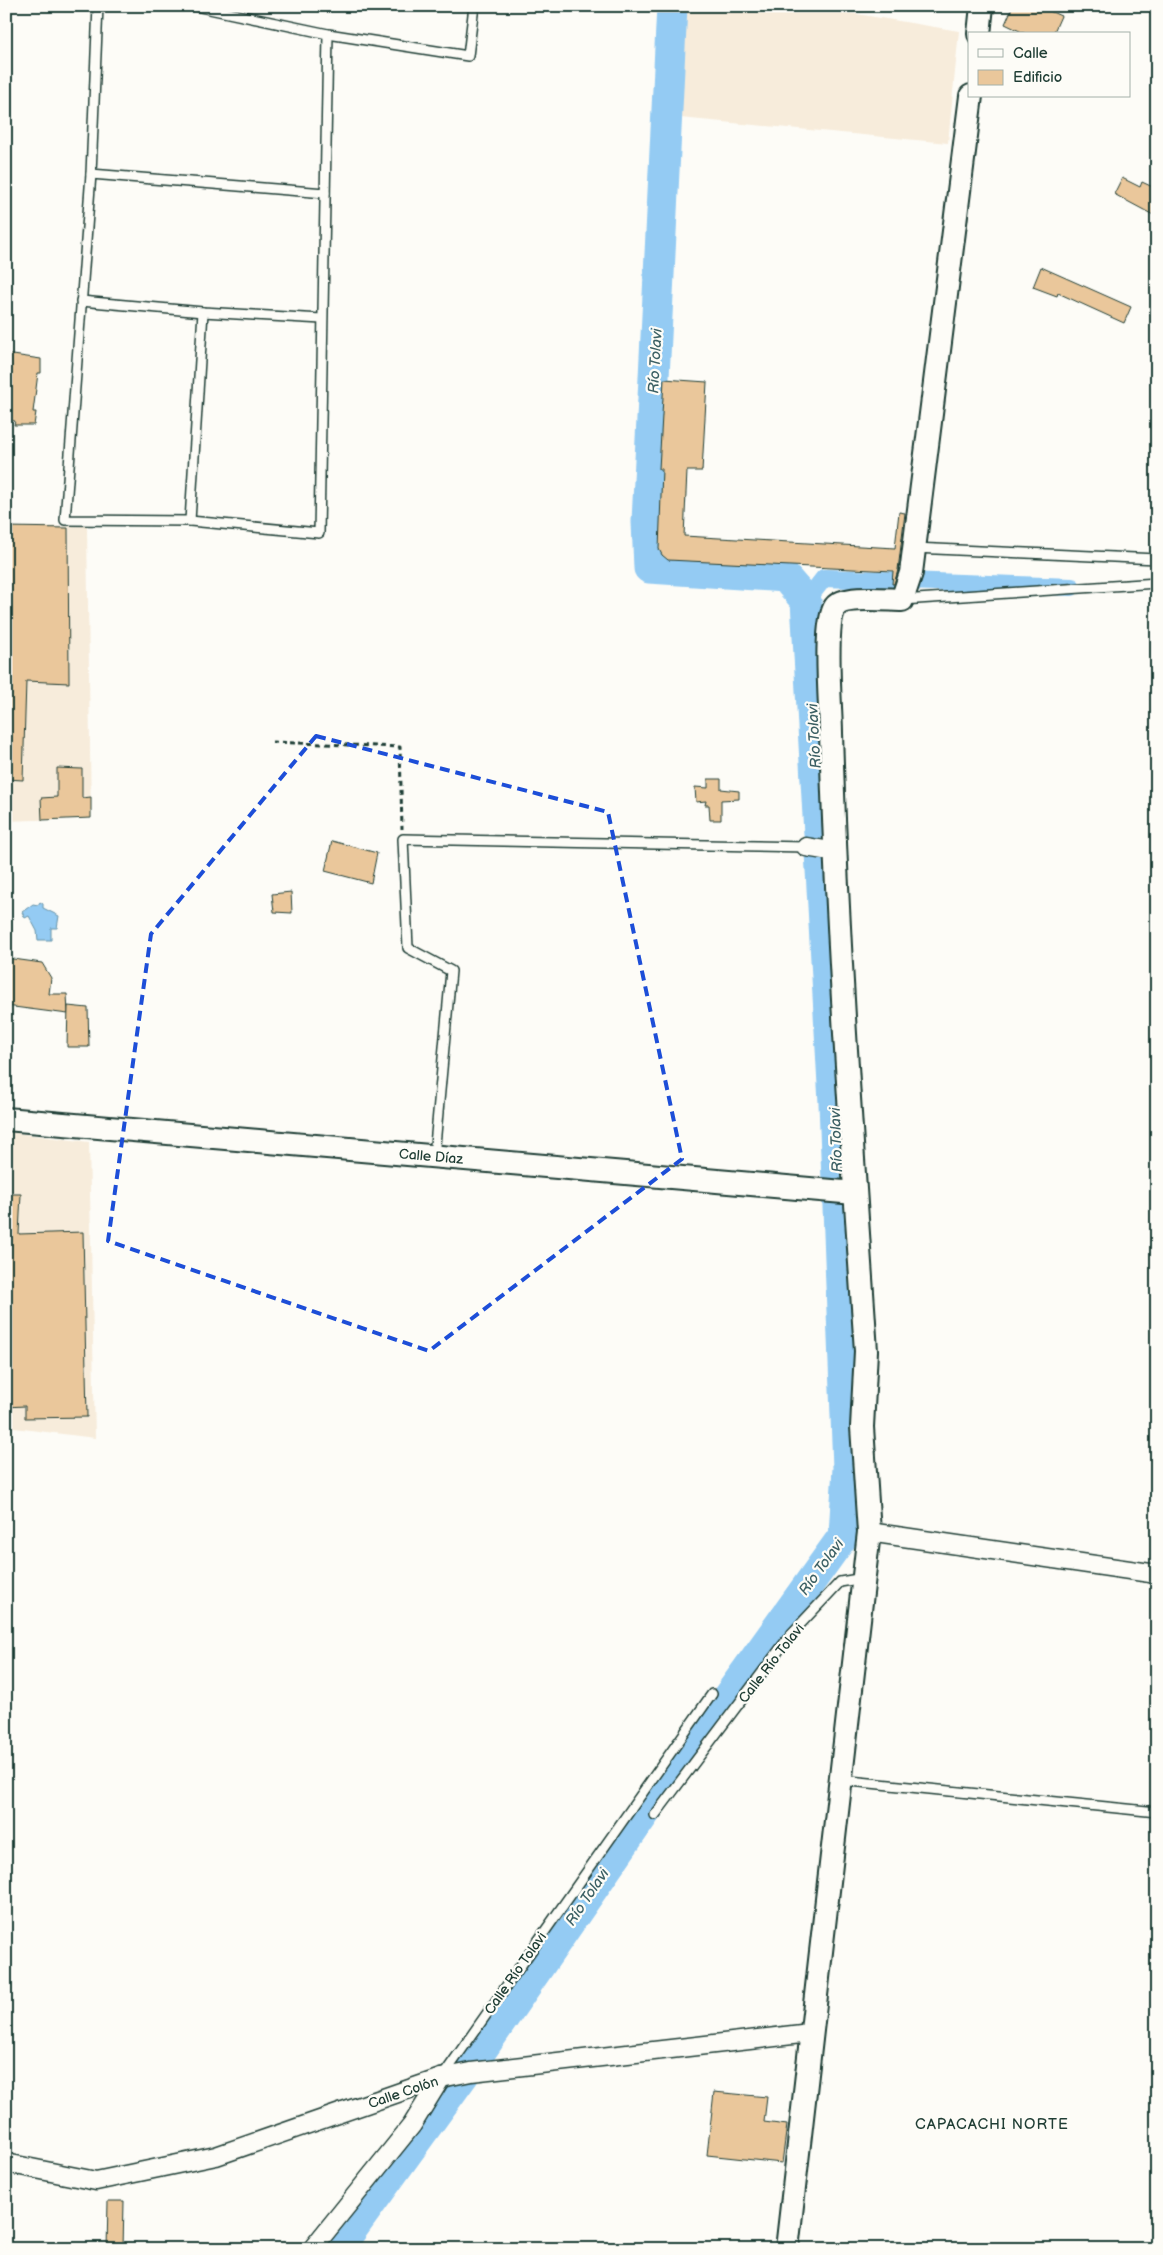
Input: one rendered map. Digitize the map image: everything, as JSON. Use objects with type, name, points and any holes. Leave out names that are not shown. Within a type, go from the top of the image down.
[{"type":"street","points":[[978,32],[982,6]]},
{"type":"street","points":[[787,2249],[810,2033],[869,1532],[862,1427],[866,1350],[840,1191],[831,852],[829,648],[831,618],[835,607],[844,600],[906,588],[914,548],[971,98]]},
{"type":"street","points":[[806,846],[831,852]]},
{"type":"street","name":"Calle Díaz","points":[[6,1119],[840,1191]]},
{"type":"street","points":[[869,1532],[1157,1574]]},
{"type":"street","name":"Calle Colón","points":[[6,2163],[96,2181],[216,2156],[442,2078],[471,2072],[810,2033]]},
{"type":"street","name":"Calle Río Tolavi","points":[[312,2249],[412,2125],[442,2078]]},
{"type":"lane","points":[[98,6],[91,174],[64,520],[190,521],[318,533],[328,34]]},
{"type":"lane","points":[[195,6],[328,34],[468,56],[474,6]]},
{"type":"lane","points":[[91,174],[325,193]]},
{"type":"lane","points":[[81,301],[203,312],[322,319]]},
{"type":"lane","points":[[190,521],[203,312]]},
{"type":"lane","points":[[914,548],[1157,559]]},
{"type":"lane","points":[[906,588],[1157,583]]},
{"type":"lane","points":[[434,1156],[451,971],[408,948],[403,839],[806,846]]},
{"type":"lane","name":"Calle Río Tolavi","points":[[655,1815],[792,1633],[840,1582],[864,1578]]},
{"type":"lane","name":"Calle Río Tolavi","points":[[442,2078],[712,1694]]},
{"type":"lane","points":[[840,1780],[1157,1812]]},
{"type":"path","points":[[272,742],[400,747],[403,839]]},
{"type":"highlighted area","points":[[316,736],[608,812],[682,1159],[429,1351],[108,1241],[151,934]]},
{"type":"shaded area","points":[[683,6],[809,6],[959,31],[948,143],[680,118]]},
{"type":"shaded area","points":[[87,526],[91,818],[6,821],[6,527]]},
{"type":"shaded area","points":[[6,1132],[89,1142],[95,1438],[6,1427]]},
{"type":"water","points":[[40,902],[43,904],[43,908],[59,916],[57,928],[51,928],[51,940],[38,940],[37,931],[29,916],[25,918],[22,912],[33,904],[38,905]]},
{"type":"building","points":[[1013,6],[1038,6],[1061,16],[1054,32],[1022,32],[1005,24]]},
{"type":"building","points":[[1122,178],[1140,187],[1142,182],[1157,189],[1157,217],[1114,194]]},
{"type":"building","points":[[1041,267],[1131,307],[1124,323],[1058,293],[1057,296],[1033,287]]},
{"type":"building","points":[[6,354],[41,359],[41,373],[38,373],[33,412],[36,412],[34,425],[14,425],[15,421],[6,420]]},
{"type":"building","points":[[664,379],[707,382],[702,471],[687,471],[684,536],[895,548],[899,512],[905,513],[898,570],[894,584],[892,584],[893,571],[668,560],[662,555],[659,549],[662,469],[659,469]]},
{"type":"building","points":[[6,527],[68,528],[69,683],[26,681],[23,780],[6,779]]},
{"type":"building","points":[[57,768],[82,769],[82,798],[91,797],[91,818],[42,820],[41,798],[57,797]]},
{"type":"building","points":[[708,779],[721,779],[721,789],[739,791],[739,799],[721,800],[721,820],[710,820],[709,805],[705,805],[706,801],[696,802],[695,787],[708,788]]},
{"type":"building","points":[[332,841],[377,853],[371,883],[325,871]]},
{"type":"building","points":[[291,892],[292,913],[274,912],[272,894]]},
{"type":"building","points":[[6,958],[42,963],[51,978],[49,994],[67,994],[68,1014],[6,1006]]},
{"type":"building","points":[[68,1006],[88,1008],[89,1047],[67,1047]]},
{"type":"building","points":[[9,1194],[21,1194],[19,1234],[83,1232],[87,1417],[25,1418],[25,1406],[6,1407],[6,1223]]},
{"type":"building","points":[[714,2092],[767,2097],[764,2122],[787,2125],[782,2163],[707,2155]]},
{"type":"building","points":[[108,2201],[124,2201],[123,2249],[107,2249]]},
{"type":"waterway","name":"Río Tolavi","points":[[338,2249],[481,2051],[660,1791],[844,1535],[848,1468],[834,1103],[806,601],[785,577],[649,568],[647,522],[672,6]]},
{"type":"waterway","points":[[806,601],[824,578],[1072,587]]},
{"type":"district","name":"CAPACACHI NORTE","points":[[992,2124]]}]
